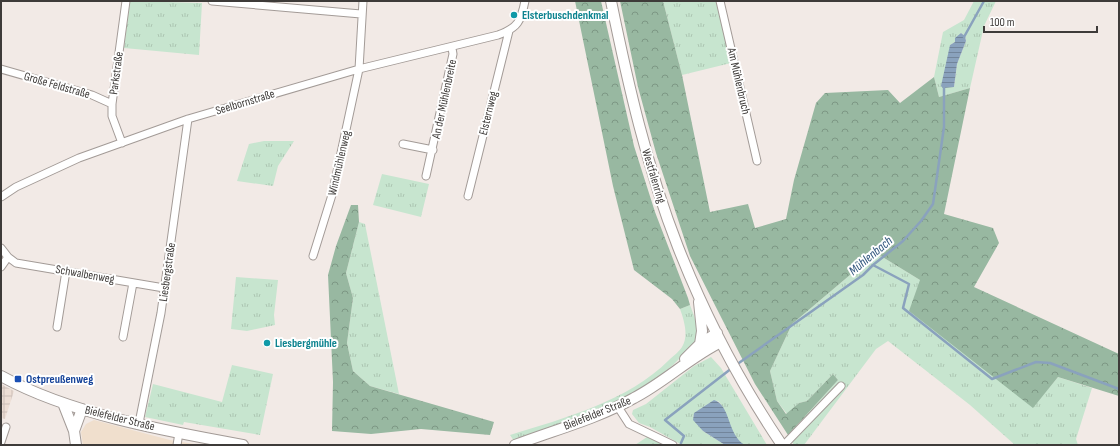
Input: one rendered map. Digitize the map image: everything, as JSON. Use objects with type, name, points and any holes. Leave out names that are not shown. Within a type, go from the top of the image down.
[{"type":"main road","name":"Westfalenring","points":[[611,1],[623,58],[654,176],[675,239],[698,296],[719,338]]},
{"type":"main road","points":[[698,296],[702,330],[700,344]]},
{"type":"main road","points":[[719,338],[738,373],[781,443]]},
{"type":"main road","name":"Bielefelder Straße","points":[[674,370],[700,344],[719,338]]},
{"type":"main road","name":"Bielefelder Straße","points":[[515,445],[618,407],[649,390],[719,338]]},
{"type":"main road","name":"Bielefelder Straße","points":[[1,376],[28,390],[82,409],[179,433],[243,445]]},
{"type":"main road","points":[[63,403],[74,431],[76,445]]},
{"type":"main road","points":[[74,431],[82,409]]},
{"type":"street","name":"Parkstraße","points":[[122,142],[112,116],[112,104],[126,1]]},
{"type":"street","points":[[212,1],[361,14]]},
{"type":"street","name":"Windmühlenweg","points":[[313,256],[332,194],[359,69],[361,14],[363,1]]},
{"type":"street","points":[[509,31],[521,18],[525,1]]},
{"type":"street","name":"Am Mühlenbruch","points":[[720,1],[757,161]]},
{"type":"street","name":"Seelbornstraße","points":[[1,197],[16,186],[79,158],[188,119],[359,69],[452,48],[509,31]]},
{"type":"street","name":"Elsternweg","points":[[468,196],[509,31]]},
{"type":"street","name":"An der Mühlenbreite","points":[[426,176],[454,54],[452,48]]},
{"type":"street","name":"Große Feldstraße","points":[[1,69],[92,95],[112,104]]},
{"type":"street","name":"Liesbergstraße","points":[[139,423],[153,356],[164,288],[188,119]]},
{"type":"street","name":"An der Mühlenbreite","points":[[403,144],[432,150]]},
{"type":"street","points":[[1,248],[8,257],[1,267]]},
{"type":"street","name":"Schwalbenweg","points":[[8,257],[16,262],[164,288]]},
{"type":"street","points":[[57,327],[66,271]]},
{"type":"street","points":[[123,337],[133,283]]},
{"type":"street","points":[[781,443],[841,386]]},
{"type":"street","points":[[618,407],[629,424],[673,445]]},
{"type":"street","points":[[1,442],[6,427]]},
{"type":"street","points":[[177,445],[179,433]]},
{"type":"shaded area","points":[[1,384],[14,391],[5,419],[1,418]]},
{"type":"shaded area","points":[[94,420],[170,440],[200,445],[83,445],[81,432],[86,424]]},
{"type":"green space","points":[[130,1],[202,3],[199,55],[124,48]]},
{"type":"green space","points":[[575,1],[601,1],[634,146],[655,212],[690,305],[680,309],[672,299],[634,270],[613,186]]},
{"type":"green space","points":[[620,1],[663,1],[682,75],[710,212],[748,204],[755,228],[786,219],[794,180],[816,103],[825,93],[888,90],[900,103],[934,77],[939,97],[970,88],[944,214],[993,228],[999,243],[974,287],[1119,354],[1119,396],[1058,377],[1033,408],[909,311],[920,280],[876,253],[792,324],[770,371],[777,401],[786,414],[799,403],[807,401],[833,374],[838,380],[788,435],[755,384],[690,256],[656,153],[638,87]]},
{"type":"green space","points":[[663,1],[716,1],[731,63],[682,75]]},
{"type":"green space","points":[[974,1],[996,1],[984,26],[970,88],[939,97],[934,77],[943,32],[964,20]],"holes":[[[961,33],[965,36],[966,41],[957,64],[954,87],[950,45],[955,42]]]},
{"type":"green space","points":[[264,141],[294,141],[278,166],[273,186],[237,181],[249,144]]},
{"type":"green space","points":[[382,174],[429,184],[421,217],[373,205]]},
{"type":"green space","points":[[351,205],[358,205],[359,222],[346,273],[353,298],[347,343],[353,371],[370,386],[494,422],[490,435],[421,429],[371,434],[332,431],[333,382],[328,275],[336,246]]},
{"type":"green space","points":[[359,222],[365,224],[399,394],[370,386],[353,371],[347,343],[353,298],[346,273]]},
{"type":"green space","points":[[876,253],[920,280],[1033,407],[1058,377],[1092,388],[1076,439],[1078,445],[1015,445],[970,405],[888,341],[876,349],[804,445],[794,445],[788,435],[838,380],[833,374],[807,401],[799,403],[787,414],[777,401],[770,371],[792,324]]},
{"type":"green space","points":[[236,277],[278,280],[274,315],[275,325],[247,331],[231,329]]},
{"type":"green space","points":[[690,305],[696,325],[696,340],[693,345],[665,372],[625,398],[604,408],[514,441],[510,435],[574,415],[635,387],[653,374],[682,347],[685,333],[680,309]]},
{"type":"green space","points":[[711,357],[721,368],[767,445],[745,445],[739,442],[735,438],[725,412],[718,401],[693,416],[703,431],[725,445],[682,445],[650,427],[639,423],[632,414],[633,410],[646,404],[694,366]]},
{"type":"green space","points":[[232,365],[273,374],[260,435],[184,422],[183,425],[145,417],[153,384],[222,402]]},
{"type":"green space","points":[[647,437],[653,438],[665,445],[635,445]]},
{"type":"water","points":[[961,33],[965,36],[966,41],[957,64],[954,87],[943,88],[941,86],[950,45],[955,42],[955,38]]},
{"type":"water","points":[[714,400],[723,408],[735,434],[745,445],[725,445],[703,431],[693,420],[694,413]]},
{"type":"waterway","name":"Mühlenbach","points":[[964,37],[984,1]]},
{"type":"waterway","name":"Mühlenbach","points":[[736,365],[863,275],[903,241],[921,221],[933,204],[944,127],[944,86]]},
{"type":"waterway","points":[[873,265],[909,284],[903,308],[992,379],[1036,362],[1050,363],[1119,389]]},
{"type":"waterway","name":"Mühlenbach","points":[[681,443],[684,436],[665,420],[732,368]]},
{"type":"place","name":"Elsterbuschdenkmal","points":[[514,15]]},
{"type":"place","name":"Liesbergmühle","points":[[267,343]]},
{"type":"place","name":"Ostpreußenweg","points":[[18,379]]}]
